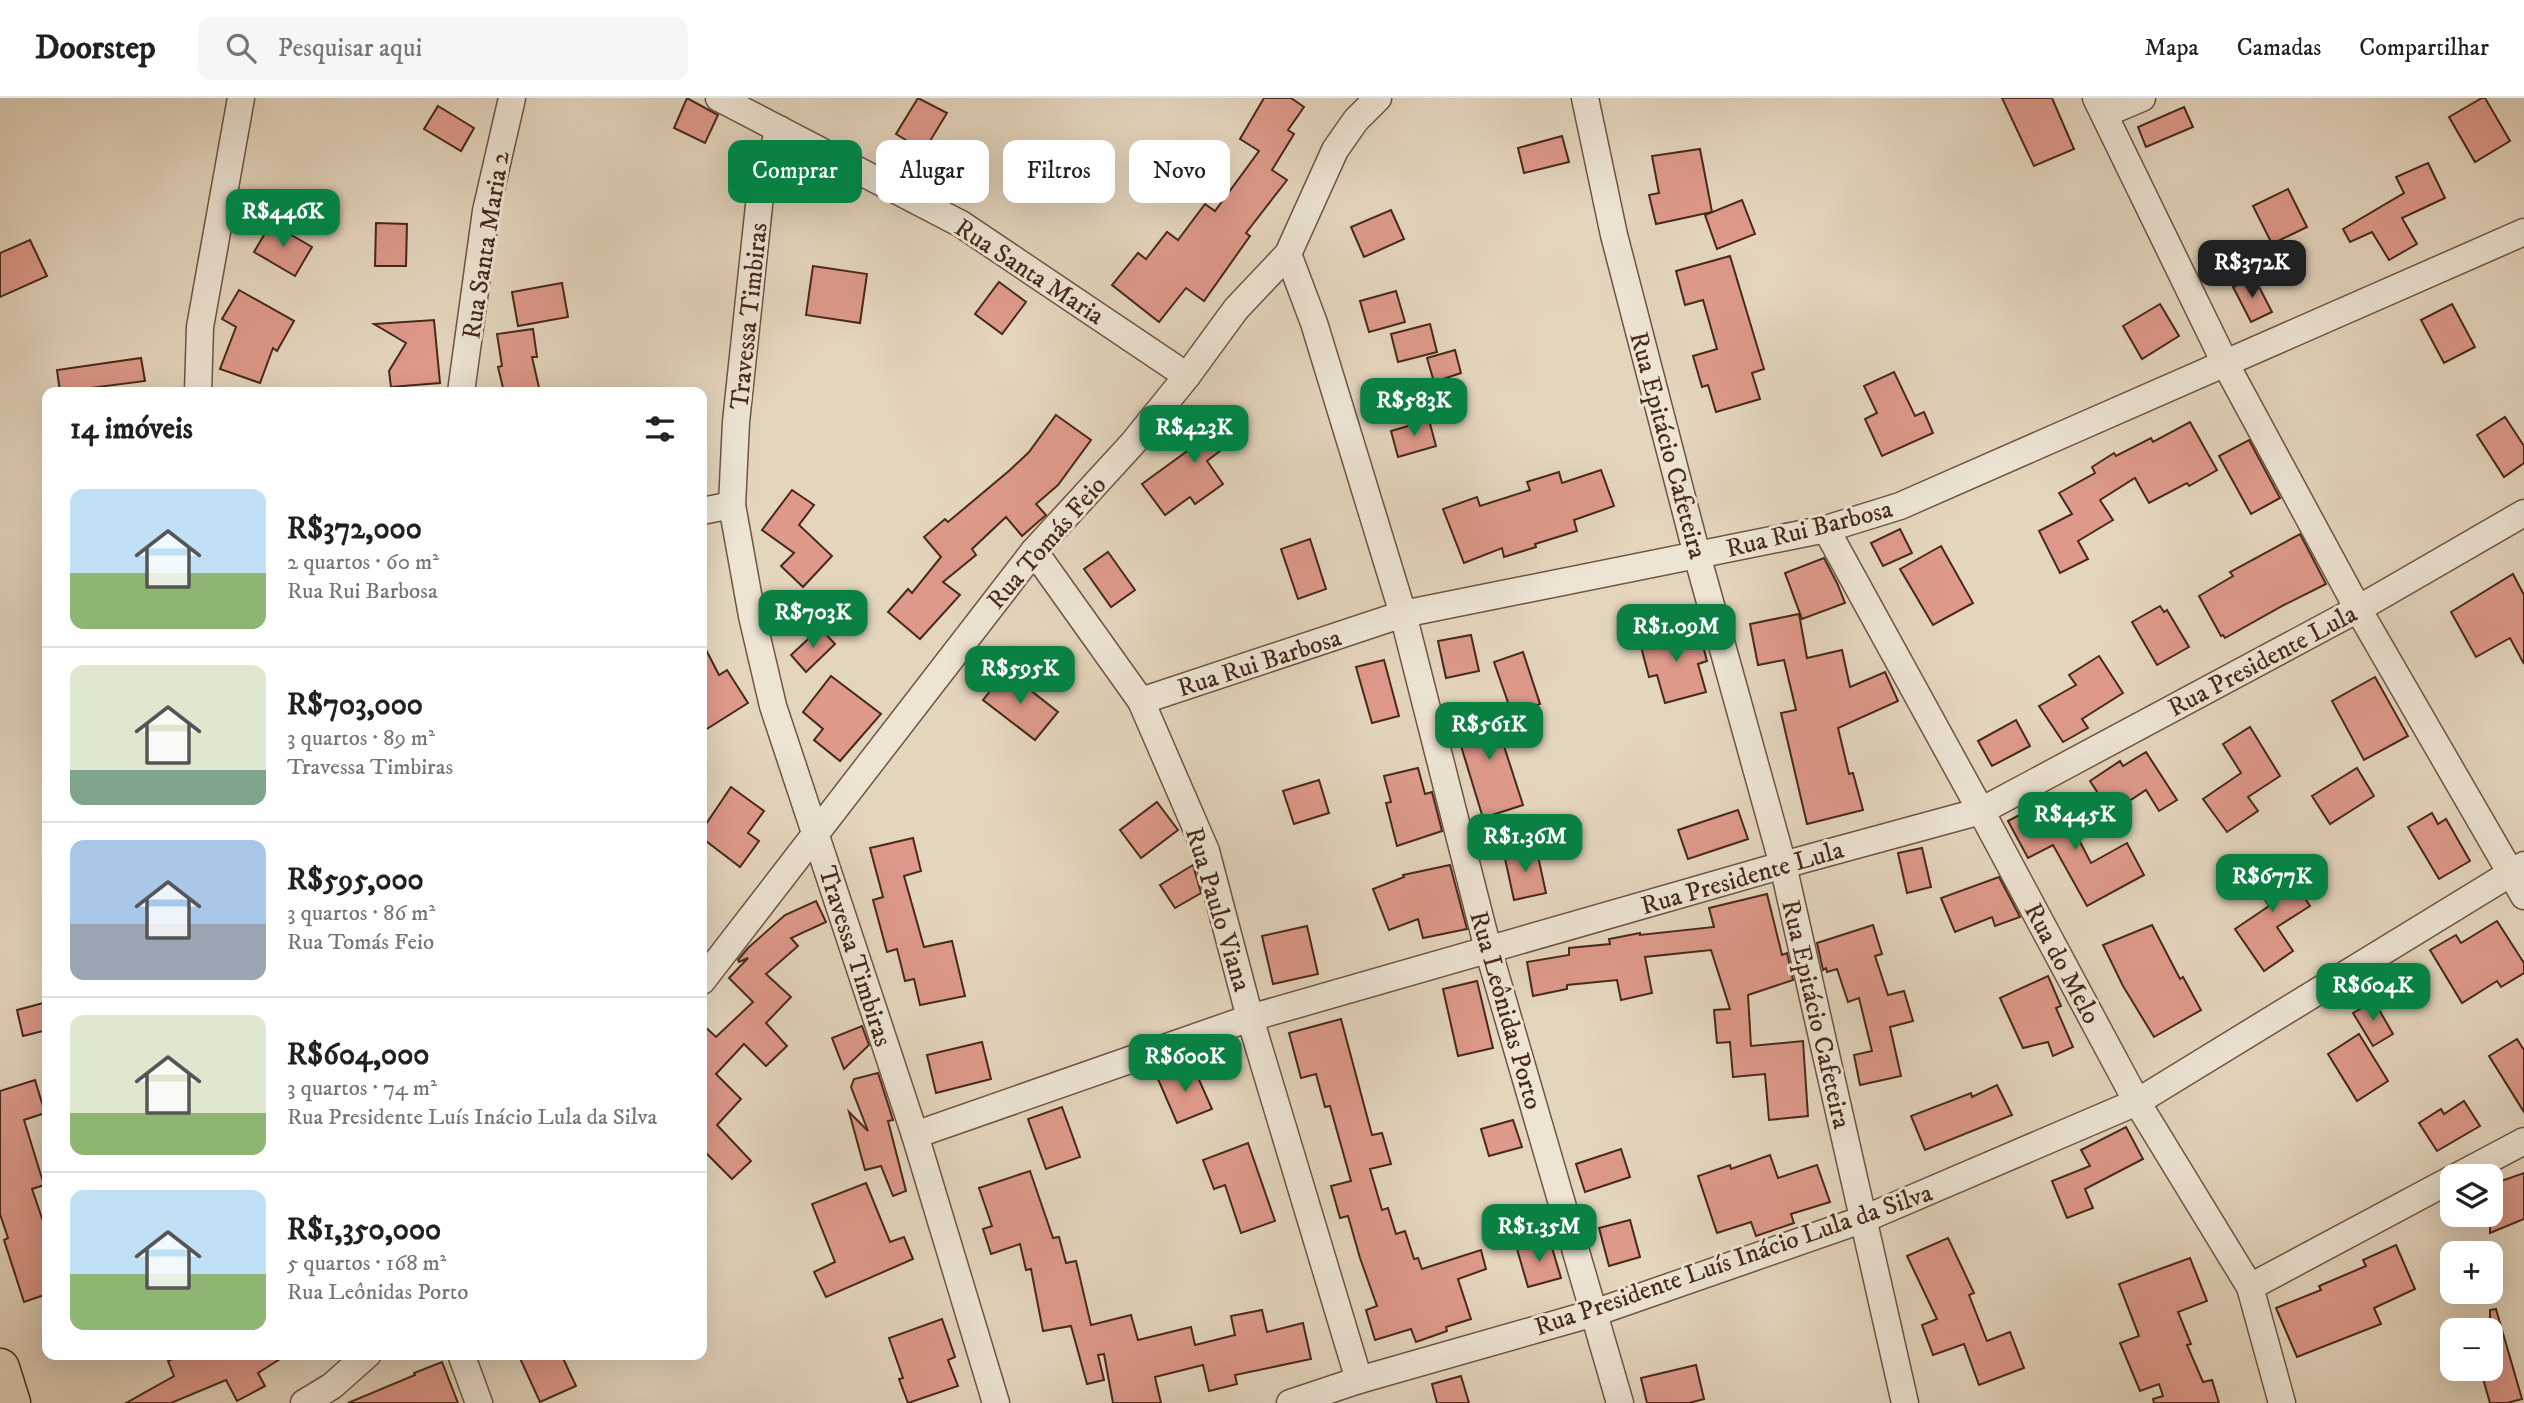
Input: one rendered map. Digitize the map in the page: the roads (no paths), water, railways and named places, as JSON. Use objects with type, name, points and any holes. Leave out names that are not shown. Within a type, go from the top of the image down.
[{"type":"main road","points":[[0,1368],[11,1403]]},
{"type":"street","points":[[198,387],[200,327],[241,98]]},
{"type":"street","name":"Rua Santa Maria 2","points":[[462,387],[486,211],[512,98]]},
{"type":"street","name":"Rua Santa Maria","points":[[719,98],[961,224],[1187,376]]},
{"type":"street","name":"Rua Tomás Feio","points":[[707,974],[1034,551],[1133,443],[1236,309],[1287,254],[1335,150],[1356,120],[1378,98]]},
{"type":"street","name":"Rua Epitácio Cafeteira","points":[[1585,98],[1614,236],[1697,555],[1783,864],[1905,1403]]},
{"type":"street","points":[[2142,98],[2100,106],[2225,363],[2358,609],[2520,878]]},
{"type":"street","name":"Travessa Timbiras","points":[[779,129],[760,196],[736,422],[732,505],[752,616],[773,706],[915,1135],[996,1403]]},
{"type":"street","name":"Rua Rui Barbosa","points":[[1141,701],[1403,614],[1826,529],[1900,506],[2524,232]]},
{"type":"street","name":"Rua Leônidas Porto","points":[[1287,254],[1314,323],[1403,614],[1488,949],[1620,1403]]},
{"type":"street","points":[[707,510],[732,505]]},
{"type":"street","name":"Rua Presidente Lula","points":[[915,1135],[1251,1018],[1783,864],[1981,811],[2358,609],[2524,513]]},
{"type":"street","name":"Rua do Melo","points":[[1826,529],[2137,1101],[2250,1287],[2282,1403]]},
{"type":"street","name":"Rua Paulo Viana","points":[[1034,551],[1141,701],[1206,851],[1251,1018],[1359,1380]]},
{"type":"street","name":"Rua Presidente Luís Inácio Lula da Silva","points":[[1290,1403],[1359,1380],[1594,1313],[1864,1219],[2137,1101],[2520,878]]},
{"type":"street","points":[[2480,1164],[2524,1140]]},
{"type":"street","points":[[2250,1287],[2440,1185]]},
{"type":"street","points":[[304,1403],[332,1386],[361,1360]]},
{"type":"street","points":[[463,1360],[479,1403]]}]
